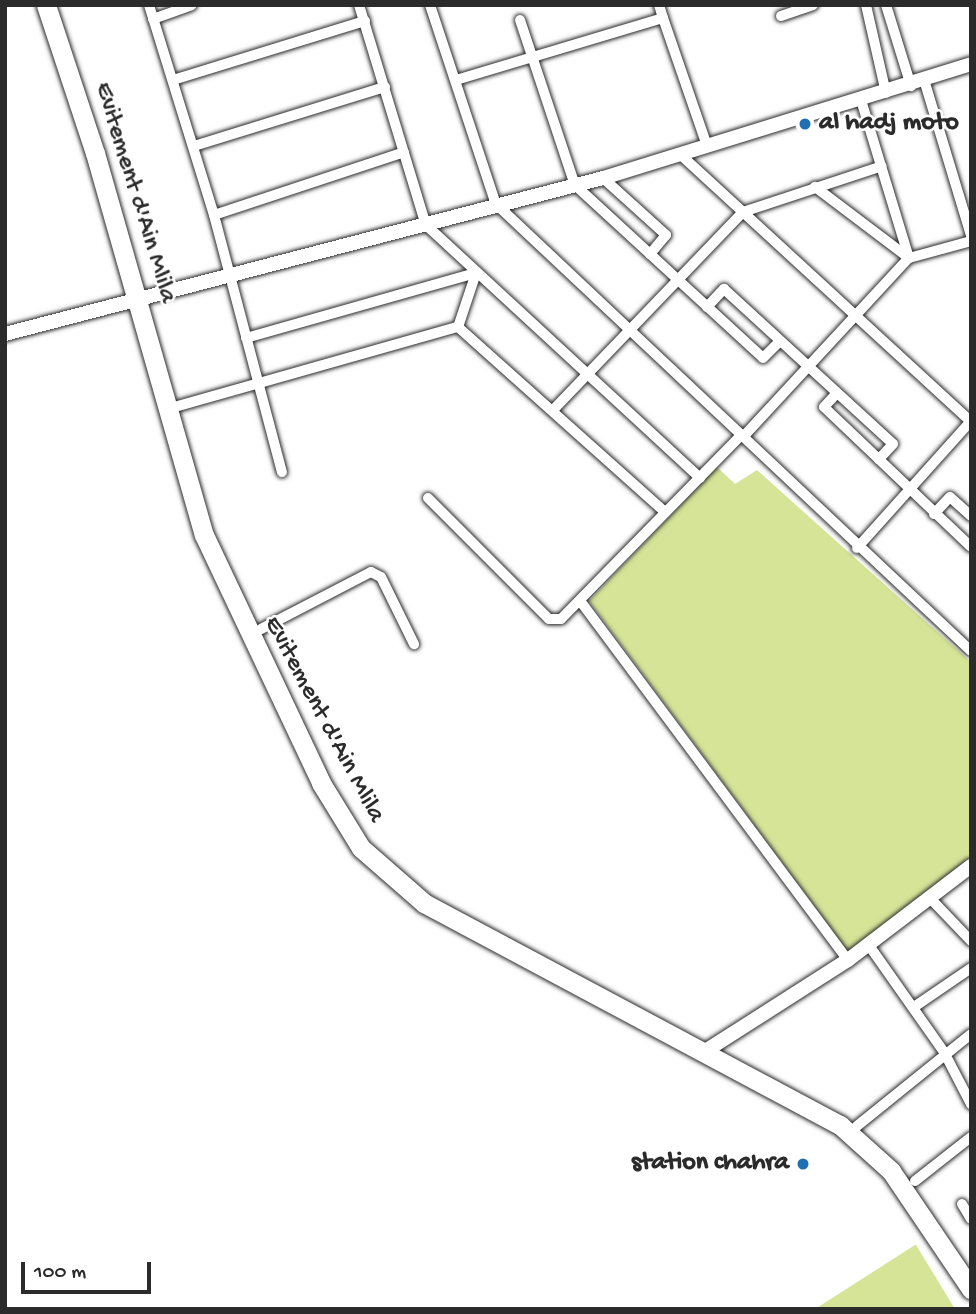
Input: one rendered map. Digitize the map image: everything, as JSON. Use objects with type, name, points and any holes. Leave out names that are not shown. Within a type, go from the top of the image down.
[{"type":"highway","name":"Evitement d'Ain Mlila","points":[[46,5],[144,299],[225,562],[261,629],[329,775],[386,861],[436,898],[857,1126],[915,1181],[971,1269]]},
{"type":"highway","name":"Evitement d'Ain Mlila","points":[[56,5],[144,299],[217,568],[321,783],[361,848],[424,903],[709,1046],[816,1109],[869,1150],[914,1199],[971,1289]]},
{"type":"street","points":[[149,5],[214,215],[282,472]]},
{"type":"street","points":[[153,19],[192,5]]},
{"type":"street","points":[[359,5],[426,225],[700,478]]},
{"type":"street","points":[[430,5],[496,204],[857,548],[970,648]]},
{"type":"street","points":[[659,5],[707,146]]},
{"type":"street","points":[[780,16],[813,5]]},
{"type":"street","points":[[866,5],[887,93]]},
{"type":"street","points":[[886,5],[918,84],[971,234]]},
{"type":"street","points":[[456,80],[663,18]]},
{"type":"street","points":[[520,20],[575,185],[763,358],[780,341]]},
{"type":"street","points":[[173,80],[365,21]]},
{"type":"street","points":[[5,334],[682,156],[707,146],[918,84],[971,64]]},
{"type":"street","points":[[194,146],[385,87]]},
{"type":"street","points":[[861,100],[909,258]]},
{"type":"street","points":[[214,215],[404,152]]},
{"type":"street","points":[[682,156],[971,422],[905,488],[857,548]]},
{"type":"street","points":[[554,409],[743,212],[882,166]]},
{"type":"street","points":[[603,178],[666,235],[650,254]]},
{"type":"street","points":[[815,187],[909,258]]},
{"type":"street","points":[[428,498],[549,618],[561,619],[581,602],[665,512],[810,368],[909,258],[971,241]]},
{"type":"street","points":[[458,327],[476,273]]},
{"type":"street","points":[[246,338],[476,273]]},
{"type":"street","points":[[707,307],[724,289],[894,444],[879,458]]},
{"type":"street","points":[[178,406],[458,327]]},
{"type":"street","points":[[458,327],[554,409],[665,512]]},
{"type":"street","points":[[837,393],[824,407],[879,458],[905,488],[971,547]]},
{"type":"street","points":[[934,514],[950,497],[971,516]]},
{"type":"street","points":[[261,629],[371,572],[381,577],[414,643]]},
{"type":"street","points":[[581,602],[848,960]]},
{"type":"street","points":[[709,1046],[848,960],[971,866]]},
{"type":"street","points":[[929,897],[971,942]]},
{"type":"street","points":[[868,944],[944,1052],[971,1104]]},
{"type":"street","points":[[914,1007],[971,968]]},
{"type":"street","points":[[857,1126],[944,1052],[971,1034]]},
{"type":"street","points":[[915,1181],[971,1137]]},
{"type":"street","points":[[962,1204],[971,1219]]},
{"type":"green space","points":[[717,467],[735,484],[757,470],[971,662],[971,860],[849,953],[589,601]]},
{"type":"green space","points":[[915,1245],[955,1309],[815,1309]]},
{"type":"place","name":"al hadj moto","points":[[805,124]]},
{"type":"place","name":"station chahra","points":[[803,1164]]}]
